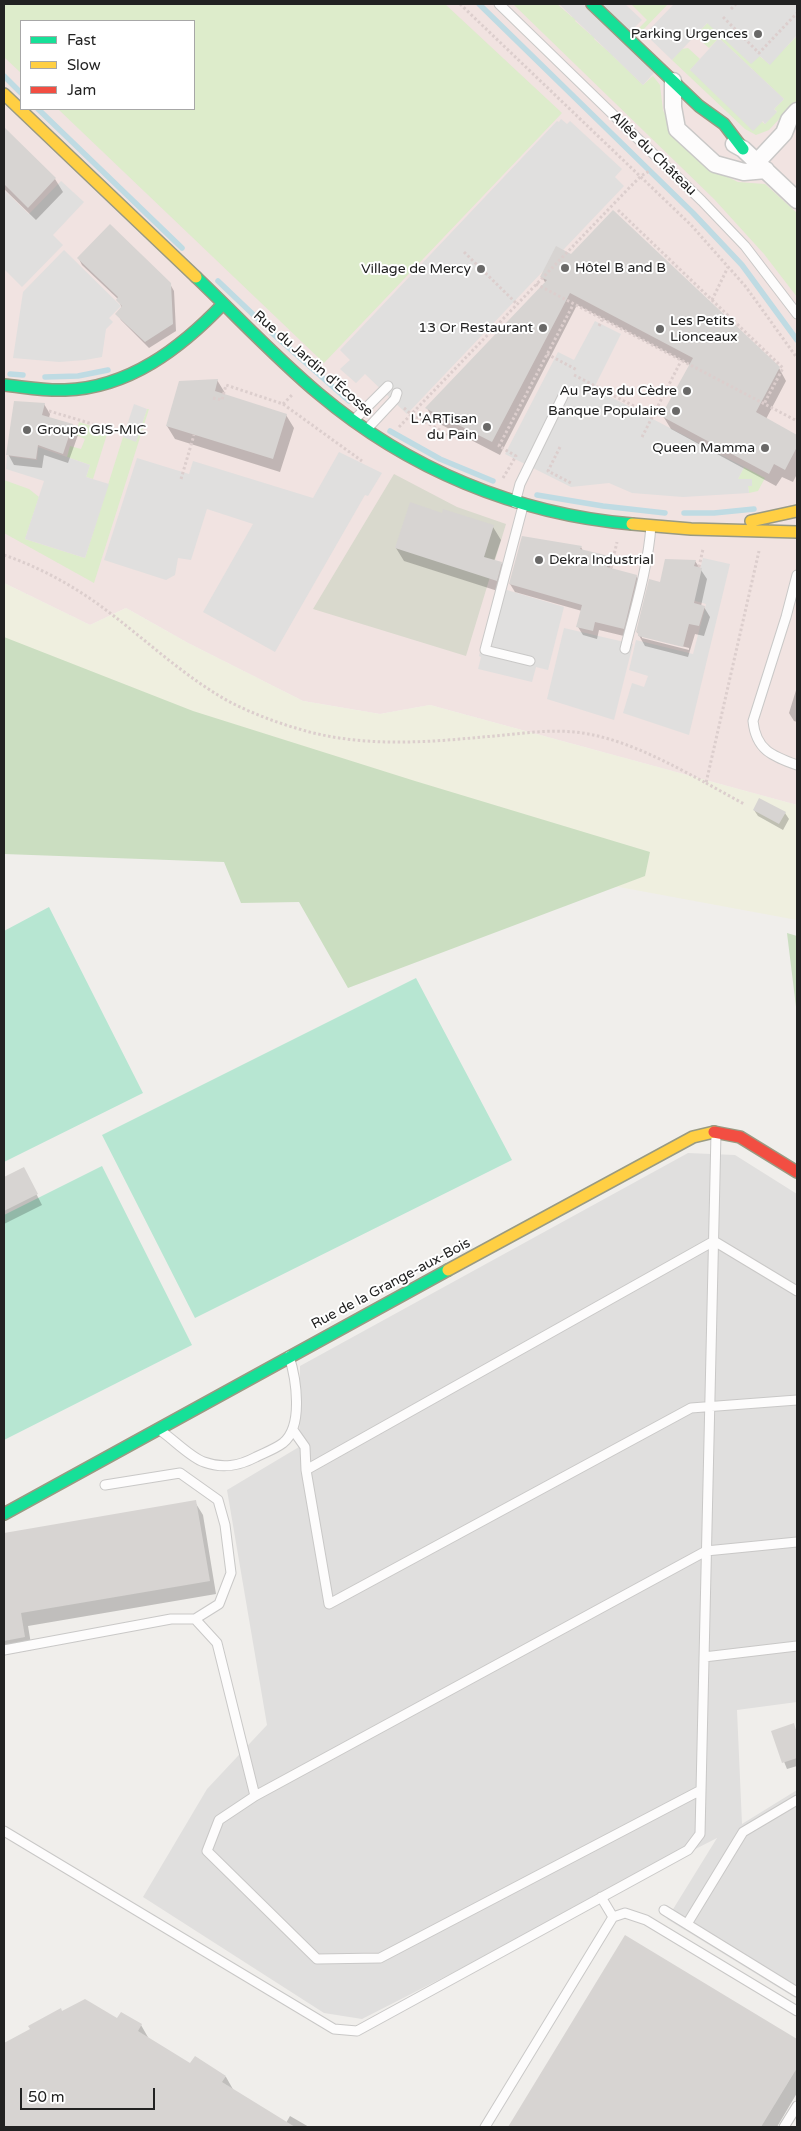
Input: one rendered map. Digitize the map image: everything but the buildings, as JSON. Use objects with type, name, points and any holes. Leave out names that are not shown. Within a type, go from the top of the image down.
[{"type":"street","points":[[592,4],[699,106],[708,123],[725,139],[743,149],[797,200]]},
{"type":"street","points":[[673,81],[673,107],[716,151],[744,172],[761,166],[791,130],[790,120],[797,111]]},
{"type":"street","name":"Rue du Jardin d'Écosse","points":[[4,94],[20,109]]},
{"type":"street","name":"Rue du Jardin d'Écosse","points":[[21,110],[320,394],[366,430],[430,468],[479,490],[519,504],[572,516],[651,526],[797,532]]},
{"type":"street","points":[[4,385],[66,390],[92,386],[129,376],[160,361],[184,344],[223,304]]},
{"type":"street","name":"Rue du Jardin d'Écosse","points":[[703,529],[797,511]]},
{"type":"street","name":"Rue de la Grange-aux-Bois","points":[[4,1514],[289,1356],[693,1137],[716,1132],[740,1137],[797,1172]]},
{"type":"lane","name":"Allée du Château","points":[[499,4],[702,201],[745,246],[797,314]]},
{"type":"lane","points":[[354,421],[388,386]]},
{"type":"lane","points":[[366,430],[396,396]]},
{"type":"lane","points":[[530,661],[485,650],[519,504],[520,484],[563,396]]},
{"type":"lane","points":[[625,649],[649,546],[651,526]]},
{"type":"lane","points":[[797,575],[786,617],[753,721],[754,734],[768,752],[775,758],[797,765]]},
{"type":"lane","points":[[4,1831],[334,2029],[357,2031],[688,1850],[700,1834],[716,1132]]},
{"type":"lane","points":[[714,1241],[797,1291]]},
{"type":"lane","points":[[306,1470],[714,1241]]},
{"type":"lane","points":[[160,1429],[203,1462],[225,1467],[243,1464],[283,1443],[293,1430],[296,1413],[296,1377],[289,1356]]},
{"type":"lane","points":[[293,1430],[305,1447],[306,1470],[329,1604],[691,1408],[797,1400]]},
{"type":"lane","points":[[4,1650],[172,1619],[195,1619],[219,1604],[230,1574],[225,1525],[218,1500],[180,1472],[105,1485]]},
{"type":"lane","points":[[701,1790],[380,1958],[317,1959],[207,1851],[219,1820],[255,1796],[706,1551],[797,1542]]},
{"type":"lane","points":[[195,1619],[217,1643],[255,1796]]},
{"type":"lane","points":[[704,1657],[797,1646]]},
{"type":"lane","points":[[687,1924],[743,1832],[797,1800]]},
{"type":"lane","points":[[602,1897],[613,1917]]},
{"type":"lane","points":[[664,1910],[797,1992]]},
{"type":"lane","points":[[485,2127],[613,1917],[624,1913],[646,1920],[797,2011]]},
{"type":"lane","points":[[784,2127],[796,2109]]},
{"type":"path","points":[[460,4],[691,225],[729,267],[768,316],[797,358]]},
{"type":"path","points":[[731,9],[736,4]]},
{"type":"path","points":[[723,18],[759,53],[797,13]]},
{"type":"path","points":[[403,423],[640,176]]},
{"type":"path","points":[[618,210],[783,368],[764,404]]},
{"type":"path","points":[[464,252],[517,304]]},
{"type":"path","points":[[712,300],[729,267]]},
{"type":"path","points":[[536,284],[797,421]]},
{"type":"path","points":[[503,478],[516,456],[498,446],[573,305]]},
{"type":"path","points":[[599,326],[602,320]]},
{"type":"path","points":[[547,354],[577,370]]},
{"type":"path","points":[[642,437],[682,361]]},
{"type":"path","points":[[574,375],[653,416]]},
{"type":"path","points":[[213,398],[222,400],[226,385],[283,404],[362,461]]},
{"type":"path","points":[[283,404],[294,393]]},
{"type":"path","points":[[396,396],[412,414],[450,436]]},
{"type":"path","points":[[44,410],[116,432]]},
{"type":"path","points":[[181,479],[194,435]]},
{"type":"path","points":[[560,447],[548,471],[571,483]]},
{"type":"path","points":[[706,782],[736,655],[762,531]]},
{"type":"path","points":[[611,568],[617,539]]},
{"type":"path","points":[[699,567],[705,544]]},
{"type":"path","points":[[4,555],[35,567],[79,590],[193,678],[228,700],[273,721],[301,730],[356,740],[412,742],[534,732],[573,732],[602,736],[672,764],[744,804]]},
{"type":"shaded area","points":[[4,4],[797,4],[797,805],[430,705],[380,714],[303,701],[188,643],[126,608],[90,625],[4,583]]},
{"type":"shaded area","points":[[559,4],[625,4],[642,20],[626,36],[659,67],[643,85]]},
{"type":"shaded area","name":"Parking Urgences","points":[[674,4],[797,4],[797,35],[770,65],[760,56],[751,64],[707,23],[672,60],[645,34]]},
{"type":"shaded area","name":"Parking Urgences","points":[[719,38],[784,99],[774,109],[777,112],[765,124],[763,121],[753,131],[690,70]]},
{"type":"shaded area","name":"Village de Mercy","points":[[561,119],[567,124],[570,121],[622,169],[615,177],[624,186],[407,414],[365,374],[356,383],[340,369],[350,360],[340,350],[557,121],[559,122]]},
{"type":"shaded area","points":[[61,181],[84,202],[53,235],[63,245],[22,287],[4,269],[4,190],[29,214]]},
{"type":"shaded area","points":[[64,250],[121,306],[109,318],[113,322],[106,329],[102,357],[59,362],[13,358],[23,292]]},
{"type":"shaded area","points":[[595,321],[621,334],[594,388],[744,467],[738,479],[752,479],[752,486],[748,486],[749,493],[683,497],[632,493],[609,483],[571,487],[505,454],[558,352],[574,360]]},
{"type":"shaded area","points":[[134,404],[147,409],[136,442],[123,437]]},
{"type":"shaded area","points":[[38,447],[90,465],[86,477],[109,484],[85,558],[25,539],[44,481],[6,469],[7,456],[37,460]]},
{"type":"shaded area","points":[[339,452],[382,473],[368,496],[365,495],[275,652],[203,612],[253,524],[207,509],[191,560],[178,558],[175,575],[166,580],[104,560],[137,458],[189,474],[193,461],[313,498]]},
{"type":"shaded area","points":[[394,474],[457,507],[506,524],[466,656],[313,609]]},
{"type":"shaded area","points":[[703,558],[730,564],[689,735],[623,713],[632,683],[644,687],[648,676],[629,670],[636,640],[693,654],[706,604],[692,600]]},
{"type":"shaded area","points":[[497,587],[564,607],[548,670],[536,667],[532,682],[478,669],[481,657],[479,656]]},
{"type":"shaded area","points":[[564,628],[633,644],[614,720],[547,699]]},
{"type":"shaded area","points":[[688,1153],[735,1155],[797,1194],[797,1702],[737,1710],[742,1824],[797,1790],[797,1999],[667,1919],[717,1838],[362,2019],[324,2013],[143,1897],[207,1789],[267,1725],[227,1490],[299,1447],[300,1366]]},
{"type":"green space","points":[[4,4],[445,4],[562,113],[324,363],[59,110],[195,110],[195,20],[20,20],[20,72],[4,57]]},
{"type":"green space","points":[[513,4],[557,4],[572,17],[581,8],[584,10],[575,21],[591,35],[600,26],[603,28],[594,39],[610,53],[619,43],[613,56],[643,85],[653,76],[660,85],[663,110],[671,126],[720,173],[738,182],[765,184],[797,213],[797,297],[764,254],[714,199]]},
{"type":"green space","points":[[631,4],[668,4],[642,31],[639,28],[647,20]]},
{"type":"green space","points":[[713,17],[769,64],[797,36],[797,100],[769,130],[756,135],[745,129],[672,60],[682,49],[688,48],[700,59],[690,70],[765,124],[777,111],[774,109],[784,99],[719,38],[709,48],[700,40],[699,32]]},
{"type":"green space","points":[[147,409],[149,409],[94,583],[4,533],[4,480],[29,489],[39,497],[25,539],[85,558],[123,437],[136,441]]},
{"type":"green space","points":[[79,422],[108,431],[93,479],[86,477],[90,465],[67,457],[70,446],[81,449],[85,439],[76,435]]},
{"type":"green space","points":[[744,467],[765,478],[758,491],[749,493],[748,486],[738,479]]},
{"type":"green space","points":[[4,583],[90,625],[126,608],[188,643],[303,701],[380,714],[430,705],[797,805],[797,920],[4,773]]},
{"type":"green space","points":[[4,637],[193,711],[650,852],[645,876],[348,988],[299,902],[241,903],[224,862],[4,854]]},
{"type":"green space","points":[[49,907],[143,1093],[4,1162],[4,931]]},
{"type":"green space","points":[[787,933],[797,936],[797,1015]]},
{"type":"green space","points":[[416,978],[512,1160],[195,1318],[102,1135]]},
{"type":"green space","points":[[102,1166],[192,1345],[4,1440],[4,1215]]},
{"type":"waterway","points":[[479,4],[693,213],[742,265],[797,340]]},
{"type":"waterway","points":[[4,76],[20,92]]},
{"type":"waterway","points":[[39,110],[182,248]]},
{"type":"waterway","points":[[218,281],[261,322]]},
{"type":"waterway","points":[[272,333],[349,401]]},
{"type":"waterway","points":[[45,377],[78,376],[108,370]]},
{"type":"waterway","points":[[10,374],[23,375]]},
{"type":"waterway","points":[[390,431],[440,459],[493,481]]},
{"type":"waterway","points":[[537,495],[603,506],[665,513]]},
{"type":"waterway","points":[[684,513],[714,513],[754,509]]},
{"type":"traffic: fast","points":[[592,4],[699,106],[724,124],[743,149]]},
{"type":"traffic: fast","points":[[196,277],[319,394],[353,421],[389,445],[465,483],[505,498],[589,519],[632,524]]},
{"type":"traffic: fast","points":[[4,385],[65,390],[88,388],[111,382],[132,374],[171,350],[190,336],[223,304]]},
{"type":"traffic: fast","points":[[4,1514],[448,1270]]},
{"type":"traffic: slow","points":[[4,94],[20,109]]},
{"type":"traffic: slow","points":[[21,110],[196,277]]},
{"type":"traffic: slow","points":[[751,521],[797,511]]},
{"type":"traffic: slow","points":[[632,524],[691,529],[797,532]]},
{"type":"traffic: slow","points":[[448,1270],[693,1137],[714,1132]]},
{"type":"traffic: jam","points":[[714,1132],[740,1137],[797,1172]]},
{"type":"place","name":"Parking Urgences","points":[[758,34]]},
{"type":"place","name":"Hôtel B and B","points":[[565,268]]},
{"type":"place","name":"Village de Mercy","points":[[481,269]]},
{"type":"place","name":"13 Or Restaurant","points":[[543,328]]},
{"type":"place","name":"Les Petits Lionceaux","points":[[660,329]]},
{"type":"place","name":"Au Pays du Cèdre","points":[[687,391]]},
{"type":"place","name":"Banque Populaire","points":[[676,411]]},
{"type":"place","name":"L'ARTisan du Pain","points":[[487,427]]},
{"type":"place","name":"Groupe GIS-MIC","points":[[27,430]]},
{"type":"place","name":"Queen Mamma","points":[[765,448]]},
{"type":"place","name":"Dekra Industrial","points":[[539,560]]}]
